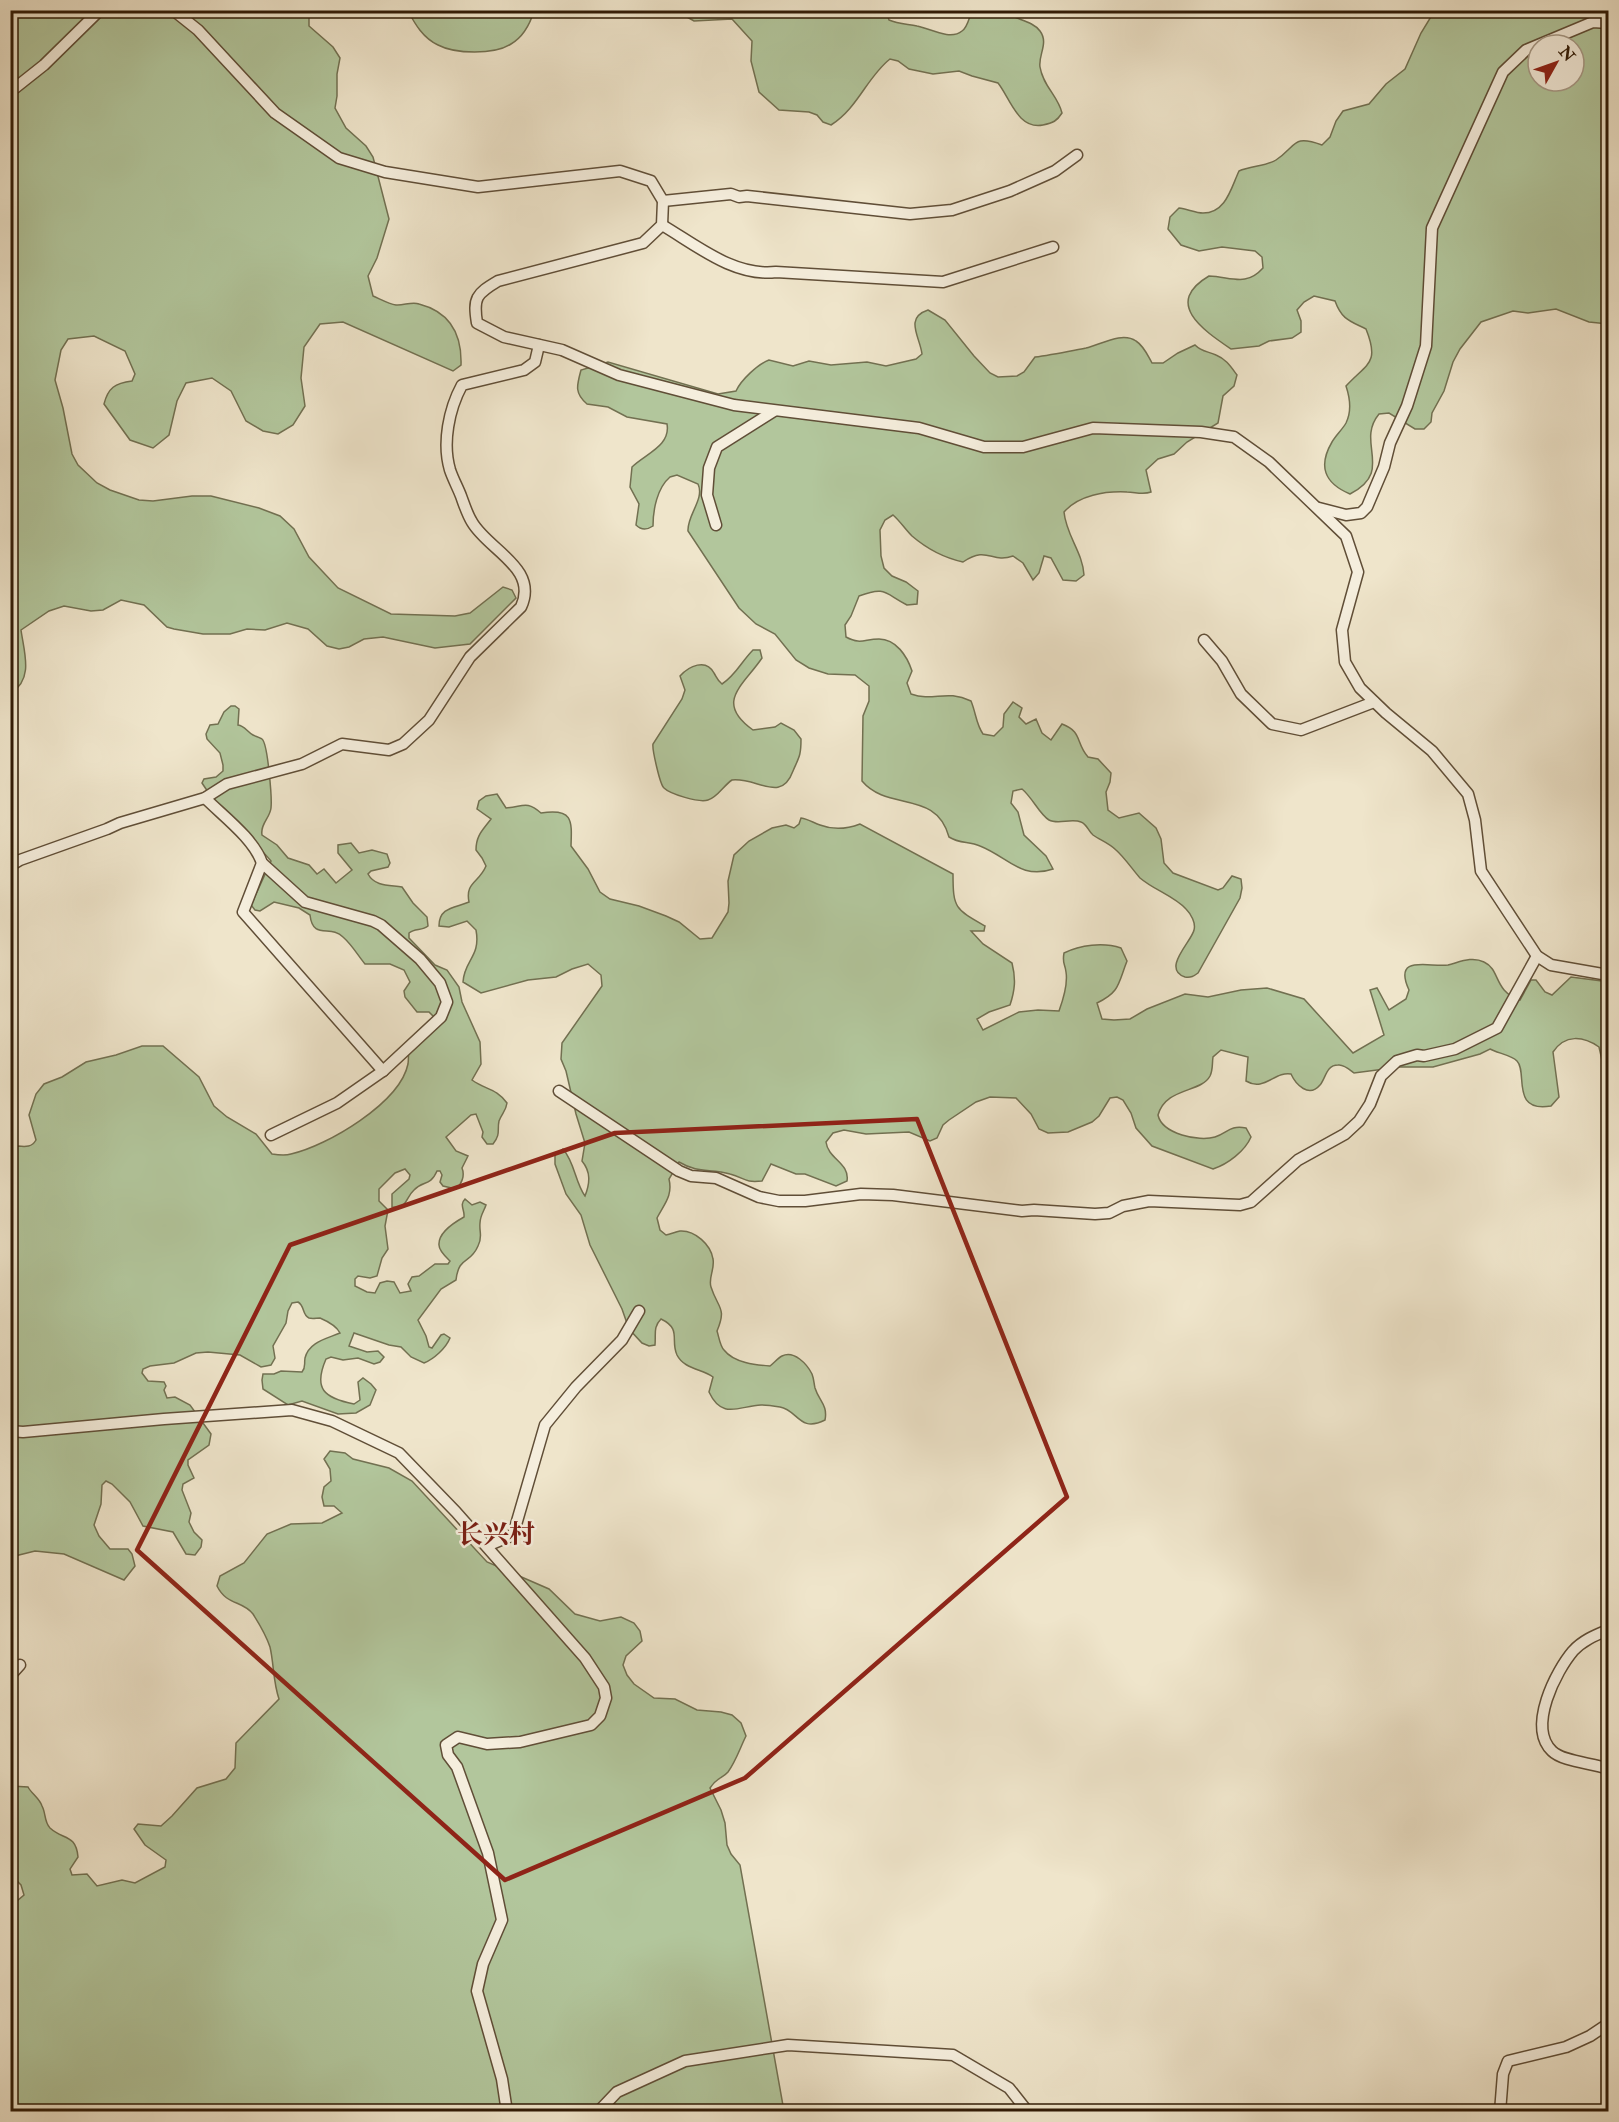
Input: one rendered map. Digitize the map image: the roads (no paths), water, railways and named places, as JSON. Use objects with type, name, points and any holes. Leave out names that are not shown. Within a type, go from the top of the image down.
[{"type":"street","points":[[10,89],[15,88],[44,65],[100,10]]},
{"type":"street","points":[[173,10],[198,30],[275,113],[339,158],[385,172],[478,187],[620,171],[651,181],[663,201],[662,225],[643,243],[498,281],[481,291],[474,304],[477,323],[504,337],[562,350],[619,375],[734,405],[919,428],[984,447],[1023,447],[1093,428],[1201,432],[1234,437],[1269,462],[1346,536],[1358,572],[1342,630],[1346,662],[1360,688],[1432,751],[1468,794],[1475,820],[1481,872],[1537,956],[1551,965],[1608,975]]},
{"type":"street","points":[[1316,507],[1346,515],[1361,513],[1367,507],[1384,467],[1390,443],[1407,406],[1426,346],[1432,228],[1503,72],[1526,50],[1593,22],[1608,23]]},
{"type":"street","points":[[663,201],[731,194],[739,197],[910,214],[952,210],[1010,191],[1055,171],[1077,155]]},
{"type":"street","points":[[662,225],[734,267],[764,273],[943,282],[1053,247]]},
{"type":"street","points":[[10,866],[20,860],[107,829],[120,822],[205,798],[227,784],[302,764],[342,744],[389,750],[403,744],[429,720],[470,657],[521,607],[526,597],[525,584],[511,561],[484,538],[472,523],[450,470],[447,452],[454,400],[462,385],[525,370],[535,363],[539,345]]},
{"type":"street","points":[[716,525],[707,495],[709,468],[717,447],[774,411]]},
{"type":"street","points":[[1204,640],[1222,661],[1241,694],[1272,724],[1301,730],[1374,702]]},
{"type":"street","points":[[205,798],[243,835],[262,863],[305,902],[381,925],[420,959],[440,983],[447,1002],[441,1017],[383,1071],[337,1103],[271,1135]]},
{"type":"street","points":[[262,863],[243,912],[383,1071]]},
{"type":"street","points":[[559,1091],[678,1171],[691,1176],[716,1178],[759,1197],[779,1201],[805,1201],[861,1194],[893,1195],[1022,1211],[1095,1214],[1109,1214],[1123,1206],[1149,1201],[1240,1205],[1251,1202],[1298,1160],[1345,1134],[1359,1121],[1370,1104],[1381,1076],[1397,1061],[1417,1055],[1424,1056],[1455,1049],[1497,1028],[1537,956]]},
{"type":"street","points":[[487,1546],[513,1535],[544,1425],[576,1387],[622,1340],[639,1311]]},
{"type":"street","points":[[10,1431],[23,1432],[292,1410],[332,1421],[399,1453],[487,1546],[585,1658],[604,1687],[606,1698],[600,1716],[591,1725],[520,1742],[487,1744],[458,1737],[446,1745],[448,1755],[457,1767],[488,1853],[502,1920],[483,1964],[477,1991],[502,2079],[507,2112]]},
{"type":"street","points":[[1608,1630],[1592,1636],[1574,1651],[1550,1690],[1541,1715],[1543,1734],[1551,1751],[1608,1769]]},
{"type":"street","points":[[10,1676],[20,1665]]},
{"type":"street","points":[[1500,2112],[1503,2074],[1508,2061],[1566,2047],[1590,2036],[1608,2024]]},
{"type":"street","points":[[598,2112],[617,2092],[685,2061],[788,2045],[953,2055],[1009,2088],[1028,2112]]},
{"type":"district","name":"长兴村","points":[[496,1535]]}]
